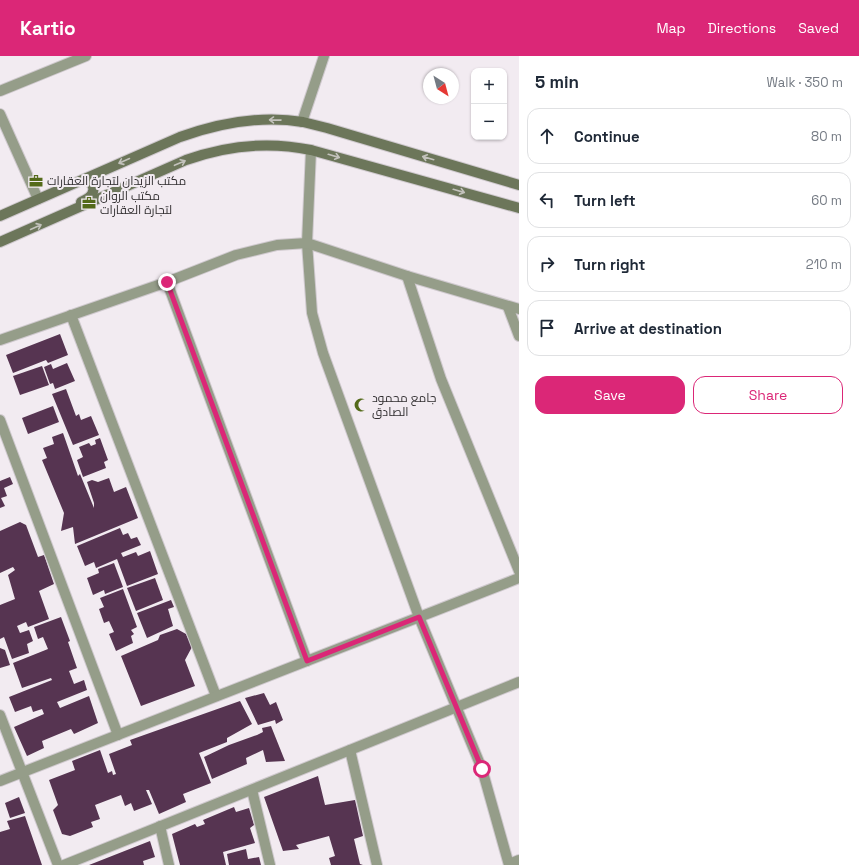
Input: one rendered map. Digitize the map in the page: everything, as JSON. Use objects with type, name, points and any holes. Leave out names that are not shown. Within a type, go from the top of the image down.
[{"type":"street","points":[[0,91],[86,56]]},
{"type":"street","points":[[302,122],[324,56]]},
{"type":"street","points":[[0,114],[38,199]]},
{"type":"street","points":[[0,216],[180,137],[204,128],[252,120],[302,122],[327,128],[519,185]]},
{"type":"street","points":[[0,242],[186,160],[206,153],[234,147],[269,144],[311,150],[519,208]]},
{"type":"street","points":[[311,150],[307,243],[312,313],[323,353],[419,617],[482,769],[509,864],[519,860]]},
{"type":"street","points":[[61,215],[91,195],[93,192],[90,182],[84,180]]},
{"type":"street","points":[[0,340],[167,282],[236,255],[277,245],[307,243],[407,276],[519,310]]},
{"type":"street","points":[[407,276],[441,379],[519,572]]},
{"type":"street","points":[[167,282],[307,661]]},
{"type":"street","points":[[508,307],[519,336]]},
{"type":"street","points":[[71,315],[216,696]]},
{"type":"street","points":[[0,420],[118,734]]},
{"type":"street","points":[[0,781],[519,578]]},
{"type":"street","points":[[64,865],[519,682]]},
{"type":"street","points":[[0,715],[58,865]]},
{"type":"street","points":[[350,750],[377,865]]},
{"type":"street","points":[[252,790],[270,865]]},
{"type":"street","points":[[160,826],[169,865]]},
{"type":"building","points":[[60,334],[68,355],[48,363],[46,360],[13,373],[6,355]]},
{"type":"building","points":[[67,363],[75,381],[55,389],[53,383],[50,384],[44,367],[51,364],[53,369]]},
{"type":"building","points":[[42,366],[49,385],[20,395],[13,376]]},
{"type":"building","points":[[66,389],[76,416],[79,414],[81,420],[91,416],[99,435],[73,445],[52,394]]},
{"type":"building","points":[[53,406],[59,422],[28,434],[22,418]]},
{"type":"building","points":[[63,433],[78,476],[80,474],[94,508],[94,503],[87,482],[92,480],[98,482],[109,478],[114,492],[126,487],[138,518],[75,544],[73,527],[61,531],[64,513],[42,460],[47,458],[43,448],[54,444],[52,437]]},
{"type":"building","points":[[100,438],[108,460],[104,462],[106,468],[83,477],[77,460],[83,457],[79,447],[89,443],[91,446],[96,444],[95,440]]},
{"type":"building","points":[[10,477],[13,484],[4,488],[7,496],[1,498],[5,506],[0,508],[0,481]]},
{"type":"building","points":[[20,522],[26,525],[38,557],[44,555],[54,584],[39,591],[49,619],[28,627],[26,622],[17,626],[20,633],[29,630],[33,641],[27,644],[29,653],[12,659],[4,637],[0,639],[0,605],[15,599],[8,575],[15,570],[13,567],[0,573],[0,531]]},
{"type":"building","points":[[120,528],[123,535],[128,533],[131,539],[137,537],[141,545],[121,553],[123,557],[136,552],[138,556],[150,551],[158,574],[127,586],[117,559],[96,568],[94,562],[85,566],[77,546]]},
{"type":"building","points":[[114,563],[123,587],[105,594],[104,590],[93,595],[87,578],[99,573],[98,569]]},
{"type":"building","points":[[155,578],[163,600],[136,611],[127,588]]},
{"type":"building","points":[[123,589],[137,627],[131,630],[134,634],[131,636],[133,643],[116,651],[109,634],[114,632],[109,621],[104,623],[99,609],[104,607],[100,598]]},
{"type":"building","points":[[171,600],[174,607],[168,609],[173,626],[147,638],[137,613]]},
{"type":"building","points":[[61,617],[70,641],[68,642],[77,668],[69,671],[74,684],[84,680],[87,690],[57,702],[60,708],[89,696],[98,723],[74,734],[71,729],[42,741],[44,748],[27,756],[14,727],[44,714],[42,709],[33,712],[31,706],[15,712],[9,697],[52,680],[51,678],[22,688],[13,663],[48,649],[43,637],[38,639],[34,627]]},
{"type":"building","points":[[177,629],[186,634],[192,647],[185,660],[195,686],[141,706],[121,656],[158,640],[160,635]]},
{"type":"building","points":[[0,648],[5,650],[10,665],[0,668]]},
{"type":"building","points":[[264,693],[270,705],[276,702],[283,720],[276,724],[275,720],[258,725],[245,698]]},
{"type":"building","points":[[240,701],[252,724],[227,738],[227,742],[199,753],[211,783],[183,794],[186,802],[159,814],[149,790],[146,790],[152,804],[134,811],[131,803],[125,806],[121,795],[95,805],[100,819],[91,822],[93,827],[70,836],[62,834],[53,810],[58,805],[49,780],[75,770],[72,761],[100,750],[108,773],[112,771],[113,775],[116,774],[109,754],[132,745],[130,740]]},
{"type":"building","points":[[271,726],[285,761],[266,762],[263,750],[246,758],[247,764],[212,779],[204,757],[229,745],[257,735],[263,732],[262,728]]},
{"type":"building","points":[[318,776],[325,805],[355,800],[363,836],[354,839],[360,864],[363,865],[331,865],[329,858],[335,856],[329,836],[296,845],[299,849],[283,851],[264,797]]},
{"type":"building","points":[[19,797],[25,813],[10,818],[5,803]]},
{"type":"building","points":[[234,807],[236,812],[249,808],[254,825],[250,828],[255,843],[223,852],[226,865],[180,865],[172,834],[195,824],[197,827],[205,824],[203,820]]},
{"type":"building","points":[[25,816],[42,865],[0,865],[0,832],[10,829],[7,821]]},
{"type":"building","points":[[150,841],[155,857],[143,861],[144,865],[89,865]]},
{"type":"building","points":[[246,849],[248,859],[259,857],[261,865],[229,865],[227,854]]},
{"type":"place","name":"مكتب الزيدان لتجارة العقارات","points":[[36,181]]},
{"type":"place","name":"مكتب الروان لتجارة العقارات","points":[[89,203]]},
{"type":"place","name":"جامع محمود الصادق","points":[[361,405]]},
{"type":"route","points":[[167,282],[307,661],[419,617],[482,769]]}]
